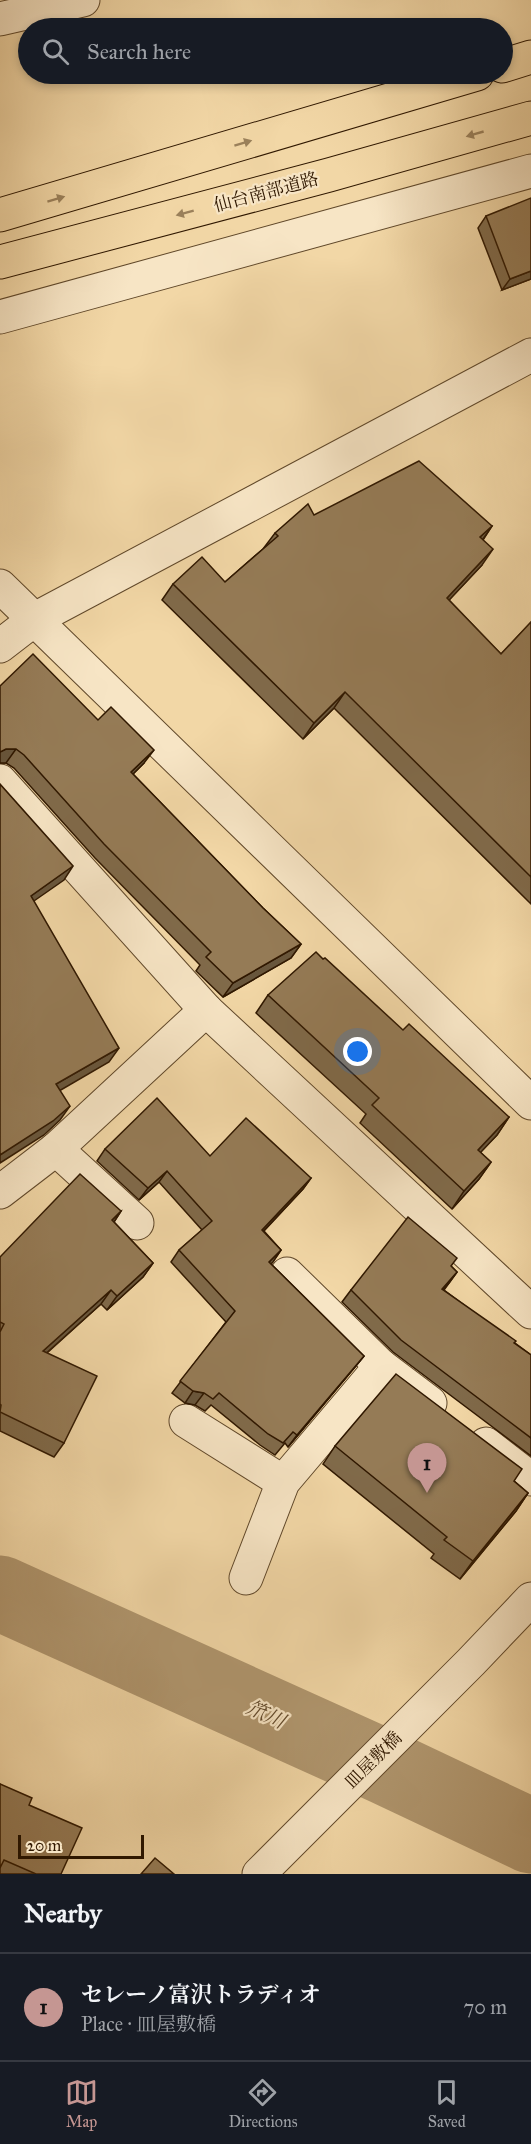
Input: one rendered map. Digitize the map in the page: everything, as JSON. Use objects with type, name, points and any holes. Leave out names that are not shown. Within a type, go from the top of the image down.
[{"type":"highway","points":[[513,63],[531,57]]},
{"type":"highway","points":[[0,215],[443,84]]},
{"type":"highway","name":"仙台南部道路","points":[[0,262],[329,176],[531,118]]},
{"type":"street","points":[[0,19],[83,0]]},
{"type":"street","points":[[0,317],[531,171]]},
{"type":"street","points":[[0,646],[34,619],[531,355]]},
{"type":"street","points":[[0,586],[531,1103]]},
{"type":"street","points":[[0,781],[206,1010],[531,1312]]},
{"type":"street","points":[[0,1192],[56,1149],[206,1010]]},
{"type":"street","points":[[56,1149],[137,1223]]},
{"type":"street","points":[[287,1274],[381,1366],[531,1479]]},
{"type":"street","points":[[246,1578],[283,1482],[381,1366]]},
{"type":"street","points":[[186,1420],[283,1482]]},
{"type":"street","name":"皿屋敷橋","points":[[259,1874],[531,1599]]},
{"type":"building","points":[[531,198],[531,271],[510,279],[486,216]]},
{"type":"building","points":[[419,461],[492,526],[480,537],[493,549],[447,598],[501,654],[531,622],[531,877],[345,692],[314,723],[173,584],[202,557],[225,582],[278,536],[275,533],[308,504],[314,515]]},
{"type":"building","points":[[33,654],[98,720],[111,707],[154,750],[131,772],[301,944],[233,983],[206,957],[211,952],[104,844],[24,755],[16,749],[6,749],[0,752],[0,686]]},
{"type":"building","points":[[0,784],[73,866],[31,896],[119,1048],[56,1084],[70,1106],[53,1121],[0,1155]]},
{"type":"building","points":[[316,952],[403,1030],[409,1024],[509,1117],[478,1150],[491,1162],[464,1191],[372,1105],[379,1098],[268,995]]},
{"type":"building","points":[[157,1098],[210,1156],[246,1118],[311,1178],[262,1230],[281,1250],[269,1262],[364,1356],[297,1435],[293,1432],[283,1443],[268,1434],[219,1393],[213,1399],[204,1393],[193,1391],[180,1381],[235,1311],[179,1250],[212,1221],[167,1171],[148,1188],[105,1149]]},
{"type":"building","points":[[80,1174],[121,1211],[112,1220],[153,1263],[117,1296],[111,1290],[43,1351],[97,1376],[64,1443],[0,1412],[0,1332],[4,1324],[0,1322],[0,1257]]},
{"type":"building","points":[[408,1217],[457,1258],[451,1266],[457,1272],[442,1289],[516,1341],[514,1343],[531,1355],[531,1438],[401,1340],[351,1290]]},
{"type":"building","points":[[396,1374],[522,1469],[514,1481],[528,1493],[473,1561],[444,1540],[447,1537],[335,1446]]},
{"type":"building","points":[[0,1784],[32,1798],[29,1805],[82,1828],[61,1874],[36,1874],[4,1860],[0,1868]]},
{"type":"building","points":[[155,1858],[174,1874],[141,1874]]},
{"type":"waterway","name":"笊川","points":[[0,1593],[385,1767],[531,1836]]},
{"type":"place","name":"セレーノ富沢トラディオ","points":[[427,1493]]}]
